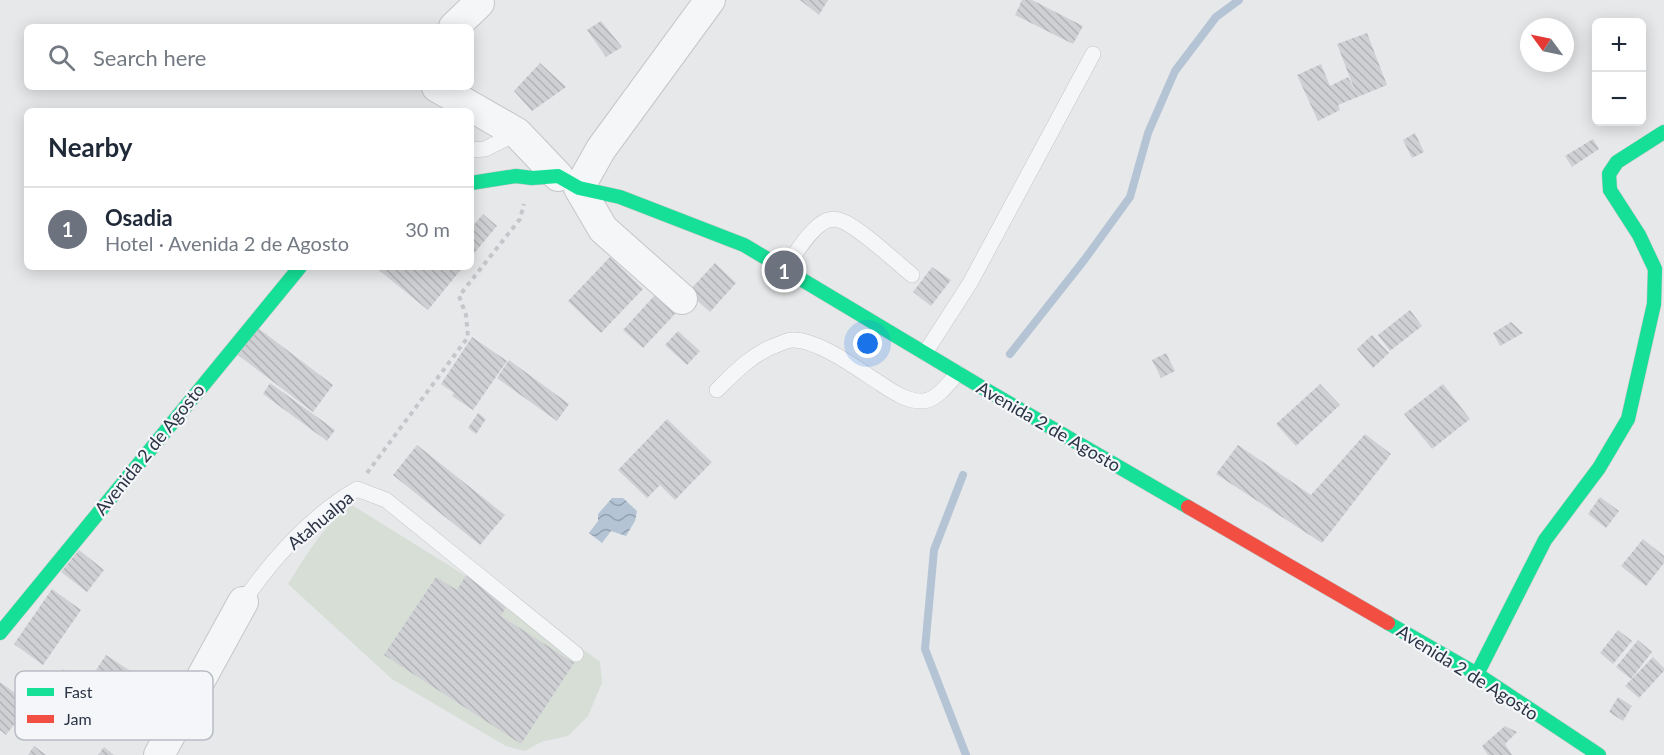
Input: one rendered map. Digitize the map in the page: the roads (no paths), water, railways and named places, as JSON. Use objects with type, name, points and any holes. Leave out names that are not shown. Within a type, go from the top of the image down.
[{"type":"main road","points":[[1477,674],[1545,540],[1599,468],[1628,419],[1654,304],[1655,269],[1639,235],[1610,190],[1609,174],[1617,162],[1664,132]]},
{"type":"main road","name":"Avenida 2 de Agosto","points":[[474,183],[516,176],[568,182],[620,197],[744,245],[958,373],[1477,674],[1599,755]]},
{"type":"main road","name":"Avenida 2 de Agosto","points":[[0,633],[298,270]]},
{"type":"street","points":[[568,182],[601,149],[710,0]]},
{"type":"street","points":[[457,24],[479,3]]},
{"type":"street","points":[[442,90],[474,108]]},
{"type":"street","points":[[474,108],[517,133],[568,182],[603,229],[682,299]]},
{"type":"street","name":"Atahualpa","points":[[205,671],[243,602]]},
{"type":"street","name":"Atahualpa","points":[[159,755],[167,740]]},
{"type":"lane","points":[[925,353],[970,283],[1093,54]]},
{"type":"lane","points":[[474,150],[485,149],[517,133]]},
{"type":"lane","points":[[785,269],[819,225],[829,220],[840,220],[912,275]]},
{"type":"lane","points":[[717,390],[743,363],[765,349],[791,340],[816,346],[834,354],[908,399],[924,401],[937,395],[958,373]]},
{"type":"lane","name":"Atahualpa","points":[[243,602],[284,549],[341,499],[357,489],[386,500],[576,654]]},
{"type":"water","points":[[612,498],[623,498],[637,511],[635,521],[626,536],[611,531],[602,543],[589,533],[598,521],[598,514]]},
{"type":"waterway","points":[[1010,354],[1085,259],[1130,197],[1148,133],[1175,71],[1216,17],[1239,0]]},
{"type":"waterway","points":[[963,475],[934,550],[925,649],[966,755]]},
{"type":"place","name":"Osadia","points":[[784,270]]}]
